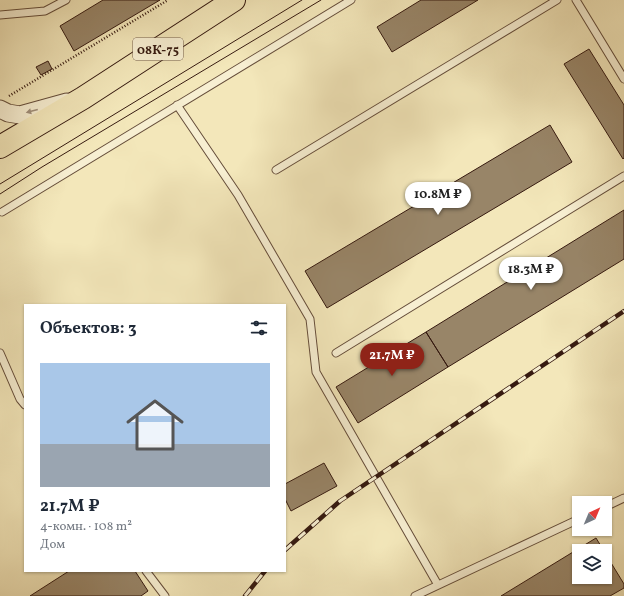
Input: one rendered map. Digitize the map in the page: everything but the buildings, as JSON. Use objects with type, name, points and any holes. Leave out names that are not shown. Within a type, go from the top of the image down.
[{"type":"main road","name":"08К-75","points":[[0,147],[83,98],[234,0]]},
{"type":"street","points":[[3,104],[8,113],[20,115],[83,98]]},
{"type":"lane","points":[[0,15],[45,11],[66,0]]},
{"type":"lane","points":[[1,211],[351,0]]},
{"type":"lane","points":[[276,170],[557,0]]},
{"type":"lane","points":[[576,0],[624,79]]},
{"type":"lane","points":[[177,105],[238,195],[310,319],[316,372],[438,585]]},
{"type":"lane","points":[[336,353],[624,176]]},
{"type":"lane","points":[[0,353],[20,399],[24,404]]},
{"type":"lane","points":[[612,504],[624,498]]},
{"type":"lane","points":[[415,596],[572,522]]},
{"type":"lane","points":[[147,572],[165,596]]},
{"type":"path","points":[[3,104],[168,0]]},
{"type":"tram line","points":[[0,184],[302,0]]},
{"type":"tram line","points":[[0,194],[42,167],[321,0]]},
{"type":"railway","points":[[286,549],[340,501],[624,311]]},
{"type":"railway","points":[[245,596],[264,572]]}]
